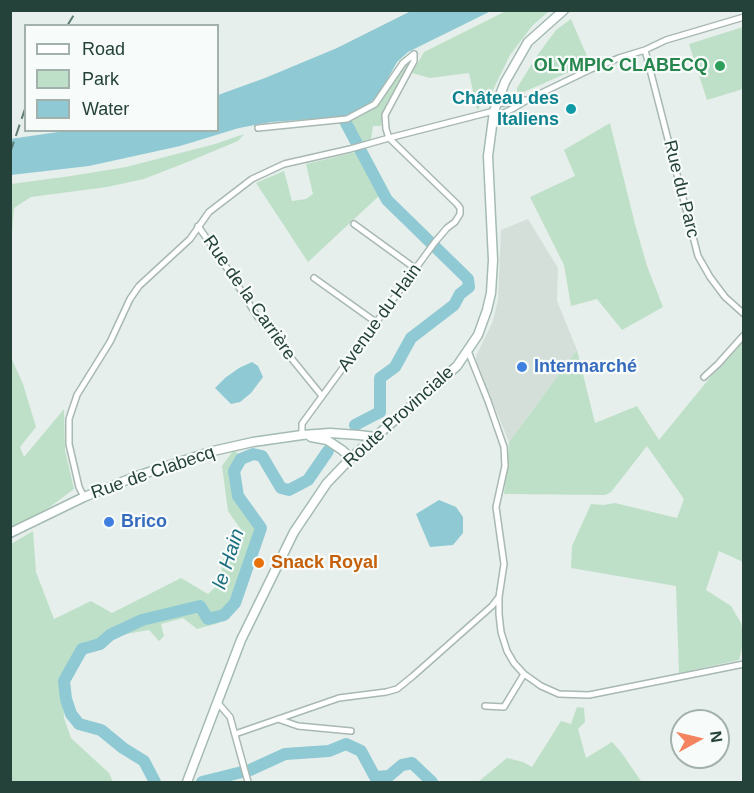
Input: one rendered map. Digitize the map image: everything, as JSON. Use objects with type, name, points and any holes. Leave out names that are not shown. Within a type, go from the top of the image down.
[{"type":"main road","name":"Route Provinciale","points":[[188,783],[241,640],[294,532],[327,483],[351,458],[457,366],[478,335],[491,293],[493,260],[488,156],[494,111],[505,82],[528,42],[564,10]]},
{"type":"main road","name":"Rue de Clabecq","points":[[10,533],[84,497],[137,476],[213,452],[253,442],[302,435],[330,433],[375,437]]},
{"type":"main road","name":"Rue de Clabecq","points":[[302,435],[327,440],[351,458]]},
{"type":"street","points":[[494,111],[512,109],[591,69],[666,40],[744,17]]},
{"type":"street","name":"Rue du Parc","points":[[645,50],[698,256],[725,297],[744,314]]},
{"type":"street","points":[[258,128],[345,119],[375,104],[403,63],[414,54],[414,61],[386,116],[388,138]]},
{"type":"street","points":[[84,497],[79,487],[69,444],[69,419],[77,395],[110,342],[130,299],[139,286],[190,239],[209,212],[252,179],[284,164],[363,146],[527,100]]},
{"type":"street","name":"Avenue du Hain","points":[[302,435],[302,424],[322,396],[435,242],[460,214],[458,204],[388,138]]},
{"type":"street","points":[[354,224],[416,269]]},
{"type":"street","name":"Rue de la Carrière","points":[[198,226],[257,316],[322,396]]},
{"type":"street","points":[[314,278],[377,322]]},
{"type":"street","points":[[704,376],[744,335]]},
{"type":"street","points":[[468,351],[504,447],[505,466],[496,507],[504,564],[499,614],[501,632],[507,651],[514,663],[540,686],[559,694],[589,695],[744,664]]},
{"type":"street","points":[[235,734],[339,698],[397,689],[492,606],[499,597]]},
{"type":"street","points":[[485,706],[504,707],[524,674]]},
{"type":"street","points":[[217,702],[230,717],[248,783]]},
{"type":"street","points":[[278,719],[298,726],[351,731]]},
{"type":"shaded area","points":[[528,219],[558,268],[557,301],[577,350],[509,442],[476,358],[493,321],[498,299],[501,230]]},
{"type":"green space","points":[[506,11],[548,11],[533,25],[510,55],[492,92],[477,110],[469,73],[430,78],[412,73],[424,52]]},
{"type":"green space","points":[[571,19],[590,63],[517,95],[517,88],[536,57],[556,30]]},
{"type":"green space","name":"OLYMPIC CLABECQ","points":[[743,27],[743,89],[707,100],[689,44]]},
{"type":"green space","points":[[409,63],[410,65],[383,112],[381,126],[373,126],[371,139],[361,143],[351,120],[379,104],[405,65]]},
{"type":"green space","points":[[610,123],[647,266],[663,307],[622,330],[597,299],[571,306],[564,265],[530,197],[575,176],[564,150]]},
{"type":"green space","points":[[244,134],[238,141],[144,179],[107,187],[31,197],[14,208],[11,245],[11,184],[126,167],[215,144]]},
{"type":"green space","points":[[356,152],[380,195],[308,262],[256,183],[284,171],[292,201],[306,199],[313,194],[306,164]]},
{"type":"green space","points":[[743,340],[743,562],[719,551],[706,590],[731,606],[741,623],[743,644],[739,660],[679,673],[676,586],[571,568],[572,546],[591,504],[615,503],[677,518],[684,499],[647,446],[611,492],[605,495],[504,494],[509,442],[577,350],[595,423],[637,406],[659,440]]},
{"type":"green space","points":[[10,355],[23,384],[36,427],[20,447],[24,457],[64,409],[65,450],[74,489],[47,509],[11,528]]},
{"type":"green space","points":[[233,451],[238,453],[231,470],[235,495],[259,523],[254,549],[232,599],[219,613],[219,623],[197,629],[183,618],[161,624],[164,636],[159,641],[149,630],[120,635],[107,632],[103,639],[85,645],[74,654],[62,674],[64,718],[71,738],[109,773],[113,782],[11,782],[11,544],[33,531],[36,572],[54,619],[91,601],[112,613],[181,578],[208,594],[221,582],[222,561],[242,531],[228,511],[222,466]]},
{"type":"green space","points":[[577,707],[584,708],[585,722],[578,729],[586,758],[612,742],[641,782],[478,782],[507,758],[532,767],[561,721],[571,724]]},
{"type":"water","points":[[411,11],[491,11],[408,52],[397,62],[378,96],[365,107],[344,117],[271,122],[239,128],[180,146],[89,166],[11,175],[10,139],[58,132],[219,132],[219,95],[337,48]]},
{"type":"water","points":[[252,362],[258,366],[263,377],[251,393],[240,402],[231,404],[215,388],[239,368]]},
{"type":"water","points":[[439,500],[456,507],[463,517],[463,533],[453,545],[430,547],[416,514]]},
{"type":"waterway","name":"le Hain","points":[[339,110],[387,200],[468,279],[469,287],[460,294],[454,305],[411,338],[395,367],[380,378],[380,412],[355,425]]},
{"type":"waterway","name":"le Hain","points":[[155,782],[144,761],[101,730],[79,724],[71,714],[64,681],[82,649],[100,644],[110,635],[142,620],[200,606],[208,619],[224,615],[235,603],[261,528],[238,496],[234,471],[241,459],[253,454],[262,456],[281,488],[289,490],[308,480],[328,451]]},
{"type":"waterway","name":"le Hain","points":[[202,782],[250,770],[285,754],[329,751],[346,744],[361,751],[375,777],[389,776],[402,765],[412,763],[432,782]]},
{"type":"railway","points":[[68,24],[77,10]]},
{"type":"railway","points":[[10,153],[24,112]]},
{"type":"place","name":"OLYMPIC CLABECQ","points":[[720,66]]},
{"type":"place","name":"Château des Italiens","points":[[571,109]]},
{"type":"place","name":"Intermarché","points":[[522,367]]},
{"type":"place","name":"Brico","points":[[109,522]]},
{"type":"place","name":"Snack Royal","points":[[259,563]]}]
